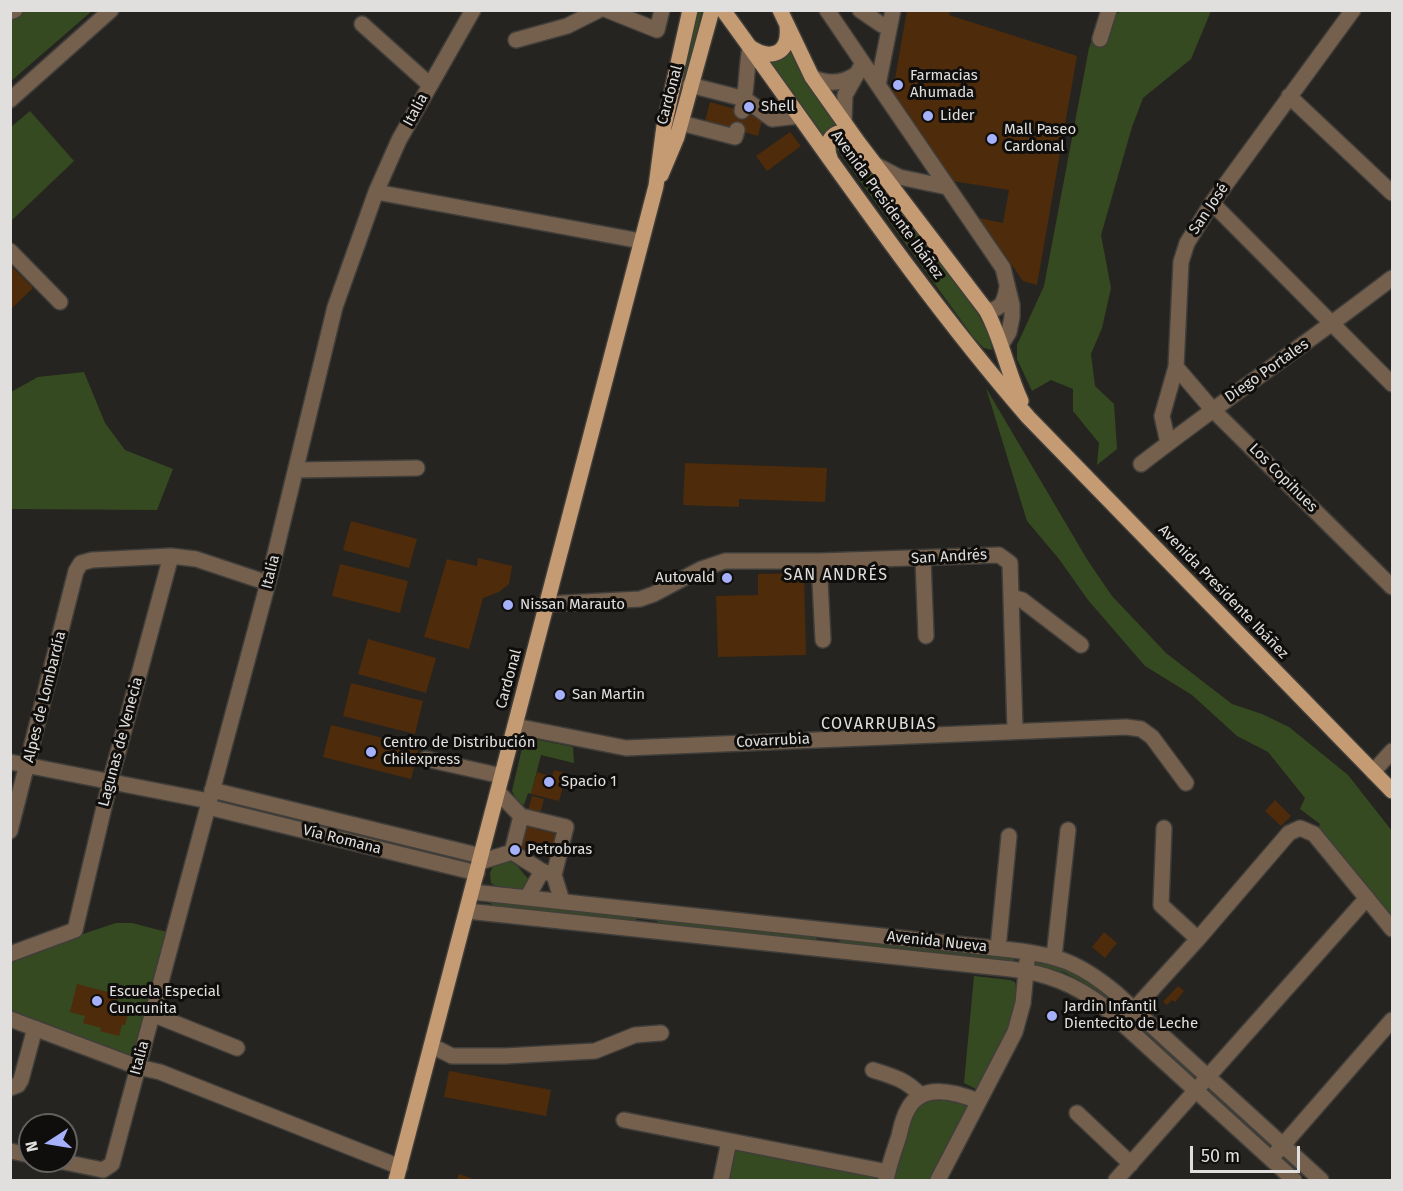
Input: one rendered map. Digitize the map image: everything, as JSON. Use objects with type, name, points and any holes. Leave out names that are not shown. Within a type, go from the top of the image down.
[{"type":"main road","name":"Cardonal","points":[[656,186],[671,154],[681,123],[712,10]]},
{"type":"main road","name":"Avenida Presidente Ibáñez","points":[[723,10],[972,350],[1028,417],[1392,791]]},
{"type":"main road","name":"Cardonal","points":[[398,1174],[656,186],[664,126],[688,15]]},
{"type":"main road","name":"Avenida Presidente Ibáñez","points":[[783,15],[812,77],[874,164],[986,310],[1001,345],[1012,382],[1028,417]]},
{"type":"main road","points":[[750,47],[762,55],[778,52],[787,40],[783,15]]},
{"type":"main road","points":[[830,158],[827,147],[834,135],[849,134],[858,142]]},
{"type":"main road","points":[[972,350],[988,357],[996,353],[1001,345]]},
{"type":"street","points":[[10,12],[15,10]]},
{"type":"street","points":[[10,100],[111,10]]},
{"type":"street","name":"Italia","points":[[78,1165],[103,1170],[112,1164],[268,583],[335,308],[376,192],[399,141],[472,10]]},
{"type":"street","points":[[516,40],[567,26],[599,10]]},
{"type":"street","points":[[607,10],[657,30],[662,10]]},
{"type":"street","points":[[827,10],[861,67],[878,85],[1003,268],[1008,284],[1012,317],[1009,332],[1001,345]]},
{"type":"street","points":[[860,10],[882,25]]},
{"type":"street","points":[[878,85],[892,10]]},
{"type":"street","points":[[1100,39],[1108,10]]},
{"type":"street","name":"San José","points":[[1168,443],[1162,416],[1176,367],[1181,262],[1187,243],[1212,203],[1353,10]]},
{"type":"street","points":[[362,24],[430,85]]},
{"type":"street","points":[[743,105],[745,73],[750,47]]},
{"type":"street","points":[[812,77],[833,83],[849,79],[861,67]]},
{"type":"street","points":[[844,122],[845,95],[861,67]]},
{"type":"street","points":[[690,85],[743,105],[772,119],[799,116]]},
{"type":"street","points":[[1289,96],[1392,193]]},
{"type":"street","points":[[681,123],[735,137],[737,130]]},
{"type":"street","points":[[874,164],[900,177],[947,187]]},
{"type":"street","points":[[376,192],[641,241]]},
{"type":"street","points":[[1212,203],[1392,384]]},
{"type":"street","points":[[10,251],[60,302]]},
{"type":"street","name":"Diego Portales","points":[[1141,464],[1212,409],[1332,325],[1392,278]]},
{"type":"street","points":[[986,310],[1001,306],[1008,284]]},
{"type":"street","name":"Los Copihues","points":[[1176,367],[1212,409],[1392,587]]},
{"type":"street","points":[[297,470],[417,468]]},
{"type":"street","name":"San Andrés","points":[[547,604],[640,599],[701,569],[725,561],[923,559],[999,555],[1010,563],[1015,730]]},
{"type":"street","points":[[171,556],[196,559],[268,583]]},
{"type":"street","name":"Alpes de Lombardía","points":[[10,831],[76,571],[81,563],[92,560],[171,556]]},
{"type":"street","name":"Lagunas de Venecia","points":[[10,954],[75,930],[110,782],[171,556]]},
{"type":"street","points":[[923,559],[926,636]]},
{"type":"street","points":[[819,561],[823,640]]},
{"type":"street","points":[[1012,597],[1022,600],[1081,645]]},
{"type":"street","name":"Covarrubia","points":[[515,726],[627,748],[1126,727],[1141,729],[1152,737],[1186,783]]},
{"type":"street","points":[[1373,772],[1392,751]]},
{"type":"street","points":[[426,759],[502,776]]},
{"type":"street","name":"Vía Romana","points":[[10,762],[210,800],[479,864]]},
{"type":"street","points":[[498,792],[521,816],[566,827],[548,873],[527,898]]},
{"type":"street","points":[[512,852],[521,816]]},
{"type":"street","points":[[1164,828],[1161,905],[1198,939]]},
{"type":"street","points":[[1122,1022],[1198,939],[1289,833],[1300,828],[1314,834],[1392,930]]},
{"type":"street","points":[[1054,957],[1068,830]]},
{"type":"street","points":[[998,948],[1009,836]]},
{"type":"street","points":[[479,864],[512,852]]},
{"type":"street","points":[[512,852],[548,873],[562,902]]},
{"type":"street","name":"Avenida Nueva","points":[[472,892],[998,948],[1054,957],[1075,964],[1095,976],[1134,1010],[1321,1180]]},
{"type":"street","points":[[1116,1180],[1367,897]]},
{"type":"street","name":"Avenida Nueva","points":[[467,911],[1026,971],[1053,977],[1077,988],[1122,1022],[1294,1180]]},
{"type":"street","points":[[646,930],[648,911]]},
{"type":"street","points":[[828,950],[830,930]]},
{"type":"street","points":[[938,1180],[1015,1032],[1023,1003],[1028,952]]},
{"type":"street","points":[[152,1014],[237,1048]]},
{"type":"street","points":[[10,1019],[138,1067],[160,1072],[398,1174]]},
{"type":"street","points":[[1270,1158],[1392,1020]]},
{"type":"street","points":[[10,1088],[18,1085],[21,1080],[35,1028]]},
{"type":"street","points":[[432,1046],[452,1056],[562,1053],[595,1051],[634,1035],[661,1033]]},
{"type":"street","points":[[873,1070],[912,1085],[920,1095]]},
{"type":"street","points":[[624,1120],[887,1176],[904,1116],[920,1095],[938,1091],[978,1101]]},
{"type":"street","points":[[1077,1113],[1131,1164]]},
{"type":"street","points":[[721,1180],[729,1141]]},
{"type":"green space","points":[[20,11],[92,11],[11,81],[10,15]]},
{"type":"green space","points":[[696,11],[702,11],[671,140],[668,128]]},
{"type":"green space","points":[[1122,11],[1211,11],[1191,59],[1143,98],[1132,127],[1101,235],[1111,288],[1102,328],[1091,354],[1095,386],[1114,404],[1117,449],[1097,465],[1099,443],[1073,411],[1073,389],[1051,380],[1032,391],[1017,359],[1017,345],[1044,286],[1089,48],[1099,22]]},
{"type":"green space","points":[[791,49],[839,126],[824,139],[766,60],[780,58]]},
{"type":"green space","points":[[30,111],[74,161],[11,221],[11,127]]},
{"type":"green space","points":[[848,139],[975,309],[990,336],[992,350],[984,348],[974,338],[836,148],[836,141]]},
{"type":"green space","points":[[84,372],[105,423],[125,450],[173,469],[157,510],[11,509],[11,392],[38,377]]},
{"type":"green space","points":[[986,388],[1088,561],[1112,596],[1166,653],[1232,704],[1262,714],[1289,727],[1348,775],[1392,831],[1392,923],[1317,832],[1320,824],[1300,809],[1305,798],[1268,752],[1237,736],[1192,695],[1145,666],[1088,600],[1059,559],[1027,521]]},
{"type":"green space","points":[[529,738],[573,747],[574,763],[541,755],[531,794],[528,793],[524,805],[517,801],[512,791],[523,744]]},
{"type":"green space","points":[[231,802],[454,857],[455,860],[232,806]]},
{"type":"green space","points":[[504,861],[517,865],[532,881],[526,889],[508,889],[491,883],[490,873],[493,866]]},
{"type":"green space","points":[[491,901],[638,917],[635,921],[494,906],[490,903]]},
{"type":"green space","points":[[656,920],[816,937],[817,941],[660,924]]},
{"type":"green space","points":[[116,923],[132,923],[167,932],[134,1058],[11,1011],[11,958]]},
{"type":"green space","points":[[840,940],[1014,958],[1015,961],[841,944]]},
{"type":"green space","points":[[1035,961],[1069,970],[1116,1002],[1115,1005],[1083,982],[1064,972],[1036,966]]},
{"type":"green space","points":[[974,976],[1015,982],[1017,994],[1012,1021],[1001,1048],[976,1089],[964,1083]]},
{"type":"green space","points":[[1136,1022],[1195,1077],[1192,1078],[1134,1025]]},
{"type":"green space","points":[[1211,1089],[1271,1144],[1270,1147],[1267,1147],[1207,1092]]},
{"type":"green space","points":[[937,1095],[967,1104],[967,1110],[931,1180],[889,1180],[912,1109]]},
{"type":"green space","points":[[733,1148],[875,1177],[876,1180],[725,1180]]},
{"type":"building","name":"Mall Paseo Cardonal","points":[[907,10],[951,10],[949,15],[1077,56],[1037,285],[1023,281],[979,218],[1003,223],[1009,190],[952,181],[892,96]]},
{"type":"building","points":[[710,102],[763,117],[758,136],[705,121]]},
{"type":"building","points":[[790,132],[801,146],[767,171],[756,156]]},
{"type":"building","points":[[10,265],[33,288],[10,310]]},
{"type":"building","points":[[685,463],[827,468],[825,502],[739,499],[739,507],[683,505]]},
{"type":"building","points":[[351,521],[417,539],[409,568],[343,550]]},
{"type":"building","points":[[478,558],[512,566],[509,584],[499,592],[483,598],[469,649],[424,637],[447,559],[477,566]]},
{"type":"building","points":[[340,564],[408,581],[400,613],[332,596]]},
{"type":"building","points":[[804,573],[806,655],[718,657],[716,596],[758,595],[758,574]]},
{"type":"building","points":[[368,639],[436,658],[426,693],[358,674]]},
{"type":"building","points":[[351,683],[423,701],[415,734],[343,716]]},
{"type":"building","name":"Centro de Distribución Chilexpress","points":[[331,725],[419,747],[411,779],[323,757]]},
{"type":"building","name":"Spacio 1","points":[[554,770],[562,772],[563,787],[559,801],[531,794],[537,772],[552,777]]},
{"type":"building","points":[[532,796],[544,799],[536,829],[564,836],[558,860],[509,847],[524,826]]},
{"type":"building","points":[[1275,800],[1291,816],[1281,826],[1265,811]]},
{"type":"building","points":[[1104,932],[1117,943],[1105,958],[1092,947]]},
{"type":"building","points":[[77,984],[119,995],[117,1003],[130,1006],[125,1025],[122,1025],[119,1036],[83,1023],[85,1016],[70,1012]]},
{"type":"building","points":[[1178,986],[1184,991],[1175,1002],[1172,1000],[1167,1005],[1163,1002]]},
{"type":"building","points":[[449,1071],[551,1090],[546,1116],[444,1097]]},
{"type":"building","points":[[459,1174],[476,1180],[457,1180]]},
{"type":"place","name":"Farmacias Ahumada","points":[[898,85]]},
{"type":"place","name":"Shell","points":[[749,107]]},
{"type":"place","name":"Lider","points":[[928,116]]},
{"type":"place","name":"Mall Paseo Cardonal","points":[[992,139]]},
{"type":"place","name":"Autovald","points":[[727,578]]},
{"type":"place","name":"Nissan Marauto","points":[[508,605]]},
{"type":"place","name":"San Martin","points":[[560,695]]},
{"type":"place","name":"Centro de Distribución Chilexpress","points":[[371,752]]},
{"type":"place","name":"Spacio 1","points":[[549,782]]},
{"type":"place","name":"Petrobras","points":[[515,850]]},
{"type":"place","name":"Escuela Especial Cuncunita","points":[[97,1001]]},
{"type":"place","name":"Jardin Infantil Dientecito de Leche","points":[[1052,1016]]},
{"type":"district","name":"SAN ANDRÉS","points":[[836,576]]},
{"type":"district","name":"COVARRUBIAS","points":[[879,725]]}]
